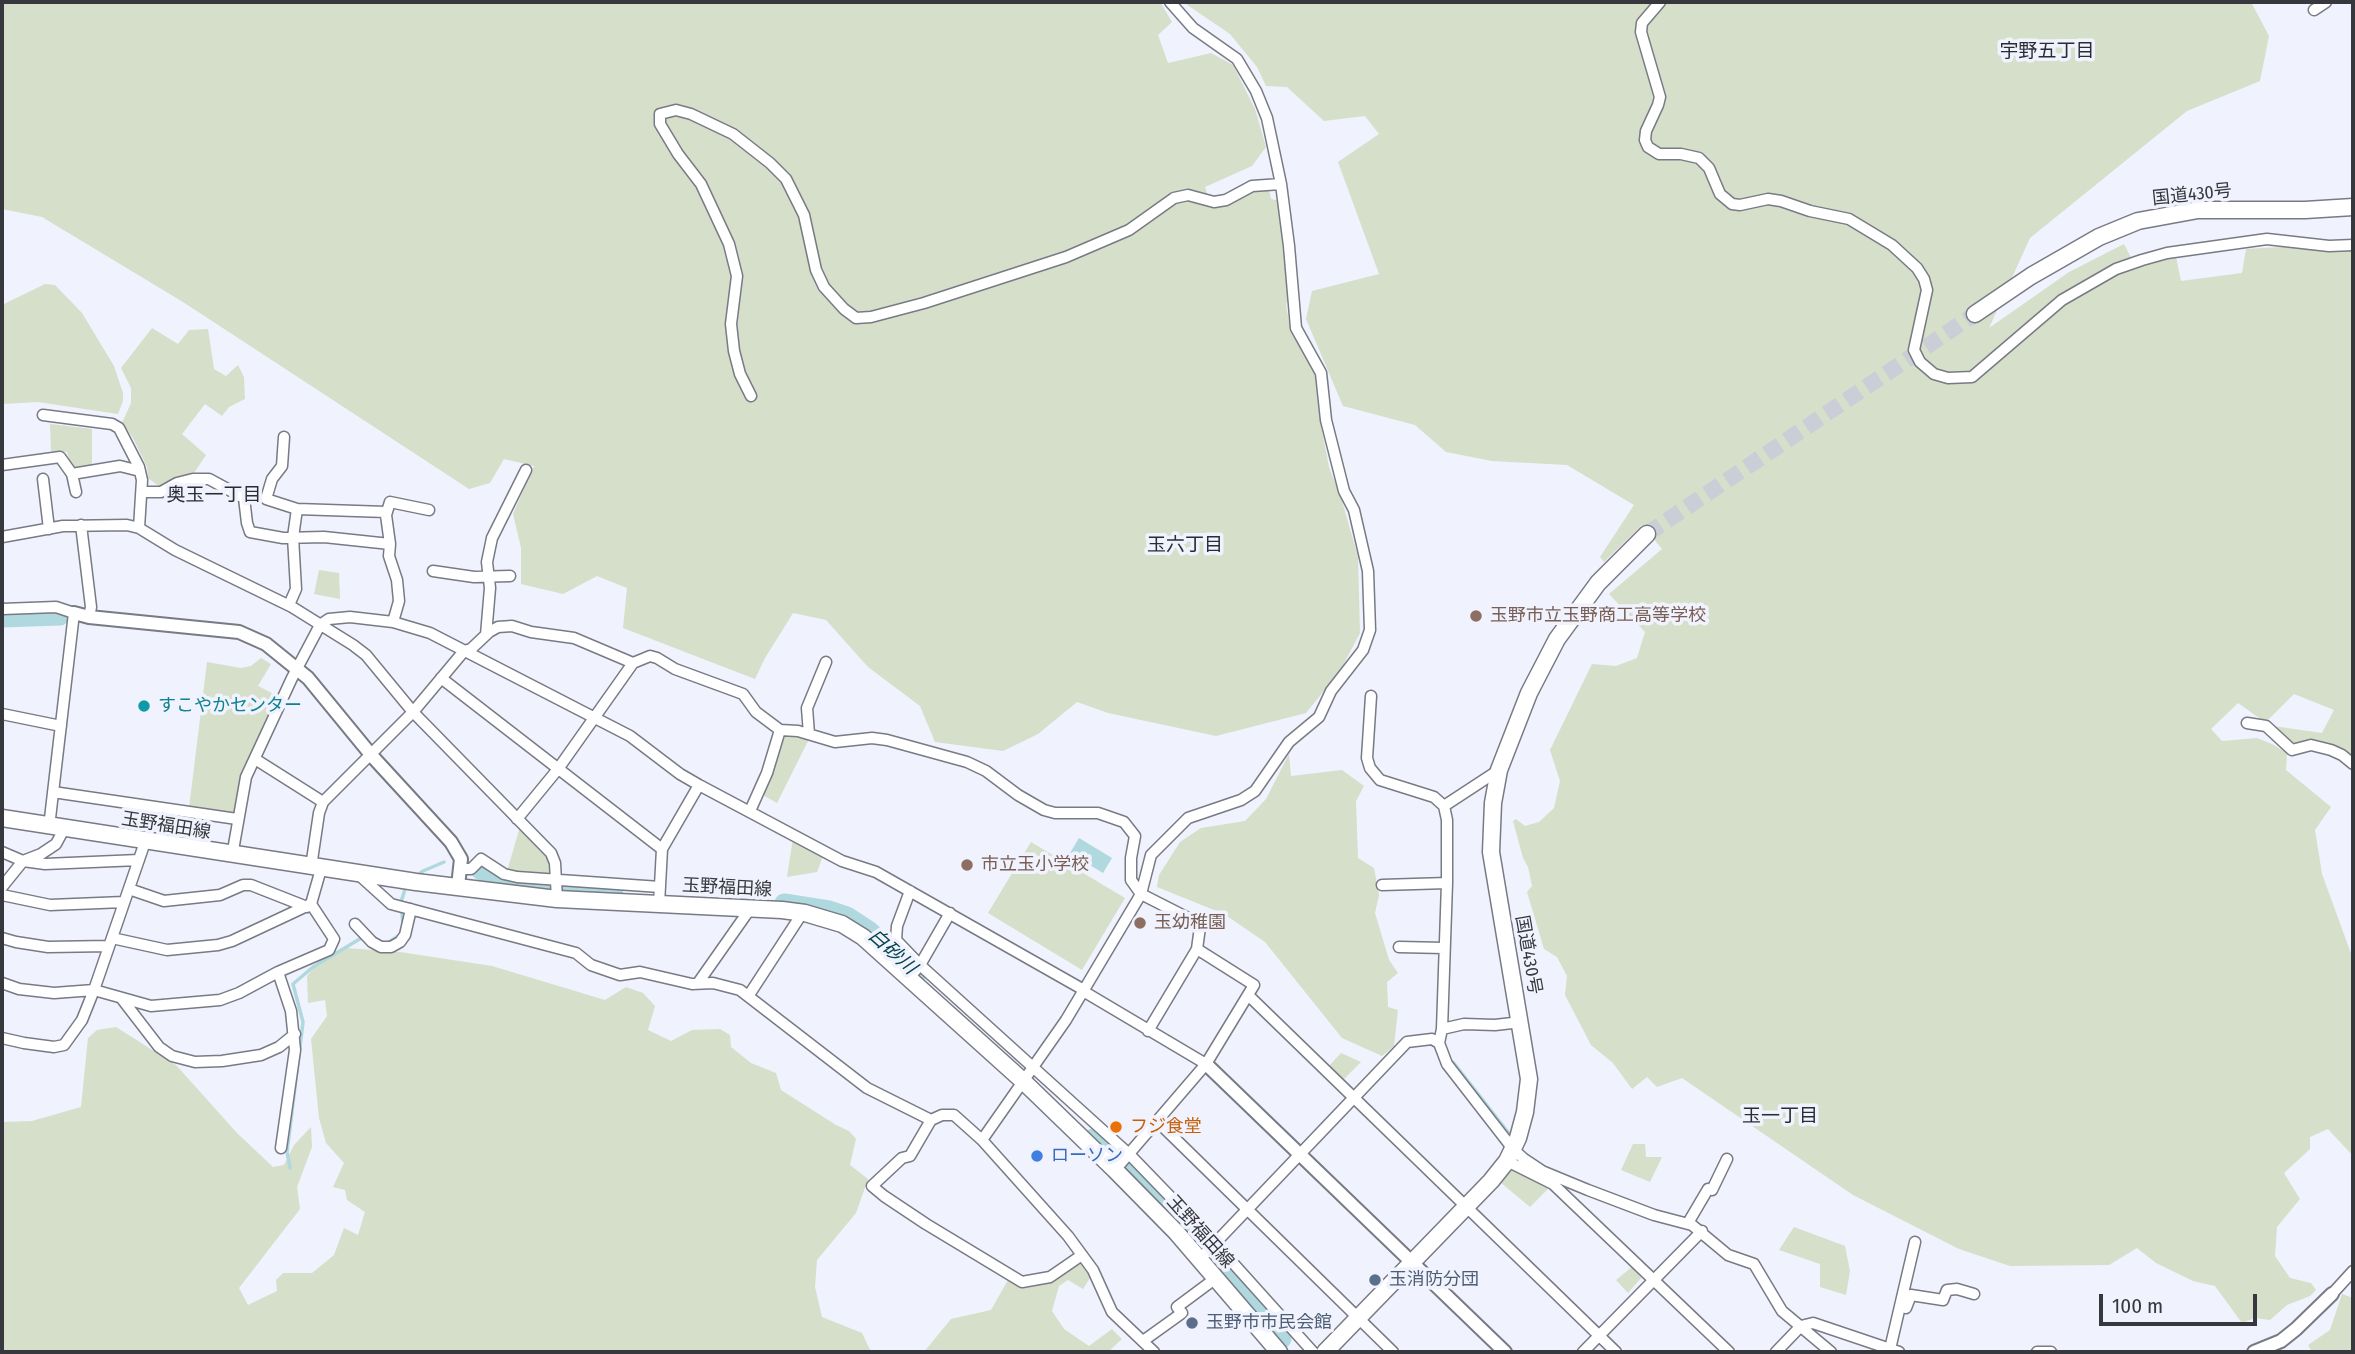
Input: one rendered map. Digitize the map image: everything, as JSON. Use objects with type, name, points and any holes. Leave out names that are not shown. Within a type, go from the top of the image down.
[{"type":"main road","name":"国道430号","points":[[1975,314],[2031,276],[2088,243],[2138,221],[2198,210],[2353,207]]},
{"type":"main road","name":"国道430号","points":[[1325,1352],[1466,1207],[1510,1155],[1518,1138],[1529,1079],[1491,852],[1493,803],[1500,770],[1529,694],[1557,639],[1598,583],[1647,534]]},
{"type":"main road","name":"玉野福田線","points":[[2,818],[359,875],[458,886],[660,895],[750,909],[803,912],[842,924],[914,971],[1123,1162],[1279,1352]]},
{"type":"street","points":[[982,1140],[1083,991],[1141,894],[1151,855],[1188,818],[1241,800],[1255,791],[1289,742],[1319,717],[1331,691],[1363,650],[1370,630],[1368,571],[1354,510],[1344,491],[1326,420],[1321,373],[1296,328],[1293,278],[1281,184],[1267,118],[1245,70],[1230,53],[1193,28],[1170,2]]},
{"type":"street","points":[[1660,2],[1642,23],[1641,32],[1660,97],[1646,131],[1648,147],[1659,154],[1681,154],[1699,158],[1709,168],[1720,194],[1732,204],[1768,199],[1781,201],[1810,211],[1850,219],[1892,245],[1917,268],[1924,279],[1927,290],[1914,351],[1920,362],[1934,374],[1948,378],[1972,377],[2062,300],[2116,269],[2142,260],[2167,253],[2267,239],[2321,246],[2353,245]]},
{"type":"street","points":[[2314,10],[2326,2]]},
{"type":"street","points":[[751,396],[740,374],[734,351],[731,324],[737,276],[729,244],[701,184],[660,124],[660,114],[676,110],[691,114],[733,134],[760,154],[786,179],[804,215],[816,270],[824,287],[856,318],[871,317],[924,303],[1056,260],[1129,230],[1174,198],[1188,195],[1214,202],[1226,200],[1252,186],[1281,184]]},
{"type":"street","points":[[43,415],[112,424],[124,435],[140,471],[143,492],[139,528]]},
{"type":"street","points":[[284,437],[282,466],[272,479],[266,499],[297,509],[386,512]]},
{"type":"street","points":[[2,465],[60,457],[72,474],[76,492]]},
{"type":"street","points":[[72,474],[120,466],[140,471]]},
{"type":"street","points":[[486,635],[491,588],[488,562],[492,538],[526,470]]},
{"type":"street","points":[[43,478],[49,529]]},
{"type":"street","points":[[143,492],[161,492],[177,483],[209,479],[244,498],[250,532],[266,536],[324,537],[390,544]]},
{"type":"street","points":[[393,622],[400,601],[389,556],[386,512],[390,502],[429,510]]},
{"type":"street","points":[[289,605],[296,589],[293,537],[297,509]]},
{"type":"street","points":[[81,525],[89,617]]},
{"type":"street","points":[[2,537],[81,525],[127,525],[139,528],[175,550],[289,605],[366,655],[413,712],[551,853],[555,863],[556,890],[504,874],[481,859],[471,869],[461,869]]},
{"type":"street","points":[[433,571],[489,577],[510,576]]},
{"type":"street","points":[[2,609],[56,607],[89,617],[239,632],[266,645],[298,668],[372,756],[451,842],[459,853],[461,869],[458,886]]},
{"type":"street","points":[[2,887],[23,861],[56,844],[53,792],[74,613]]},
{"type":"street","points":[[232,856],[246,777],[320,625],[329,619],[349,617],[393,622],[430,633],[640,742],[680,774],[699,785],[831,855],[876,872],[950,913],[1206,1064],[1505,1352]]},
{"type":"street","points":[[309,905],[316,868],[319,813],[323,802],[372,756],[464,651],[471,649],[498,627],[512,626],[531,632],[573,638],[633,663]]},
{"type":"street","points":[[517,818],[558,769],[633,663],[650,656],[675,669],[743,694],[756,712],[779,730],[809,734],[835,742],[872,738],[906,744],[967,762],[986,771],[1006,787],[1045,810],[1055,813],[1098,813],[1124,822],[1136,836],[1131,859],[1131,880],[1141,894],[1198,923],[1200,927],[1197,949],[1148,1031]]},
{"type":"street","points":[[809,734],[807,708],[826,662]]},
{"type":"street","points":[[441,678],[662,849]]},
{"type":"street","points":[[1371,696],[1367,752],[1370,768],[1380,780],[1434,797],[1444,806],[1447,820],[1442,1029],[1439,1044]]},
{"type":"street","points":[[2,714],[61,726]]},
{"type":"street","points":[[2247,723],[2266,726],[2292,750],[2311,745],[2331,750],[2353,764]]},
{"type":"street","points":[[750,811],[766,773],[779,730]]},
{"type":"street","points":[[255,759],[323,802]]},
{"type":"street","points":[[1444,806],[1500,770]]},
{"type":"street","points":[[660,895],[662,849],[699,785]]},
{"type":"street","points":[[53,792],[237,819]]},
{"type":"street","points":[[2,1040],[44,1046],[64,1045],[82,1020],[94,990],[145,842]]},
{"type":"street","points":[[2,852],[23,861],[45,864],[139,860]]},
{"type":"street","points":[[359,875],[391,904],[576,953],[591,965],[620,975],[640,972],[698,984],[713,983],[740,990],[867,1088],[931,1120]]},
{"type":"street","points":[[1382,885],[1447,883]]},
{"type":"street","points":[[2,983],[19,989],[54,993],[94,990],[151,1006],[220,1000],[329,950],[334,939],[309,905],[251,886],[243,885],[220,895],[164,901],[129,889]]},
{"type":"street","points":[[910,891],[897,926],[897,940],[914,971],[950,913]]},
{"type":"street","points":[[2,895],[50,905],[124,902]]},
{"type":"street","points":[[2,937],[48,947],[111,942],[167,950],[218,945],[309,905]]},
{"type":"street","points":[[355,924],[382,947],[391,947],[405,936],[404,907]]},
{"type":"street","points":[[698,984],[750,909]]},
{"type":"street","points":[[749,995],[803,912]]},
{"type":"street","points":[[1398,947],[1444,948]]},
{"type":"street","points":[[1197,949],[1254,985],[1206,1064],[1123,1162],[1213,1245],[1312,1352]]},
{"type":"street","points":[[278,972],[291,1011],[296,1050],[281,1148]]},
{"type":"street","points":[[1248,995],[1616,1352]]},
{"type":"street","points":[[121,999],[159,1047],[172,1056],[195,1062],[222,1062],[261,1055],[279,1047],[295,1034]]},
{"type":"street","points":[[1442,1029],[1464,1024],[1521,1023]]},
{"type":"street","points":[[1201,1257],[1407,1042],[1432,1039],[1439,1044],[1447,1064],[1510,1155],[1553,1184],[1729,1352]]},
{"type":"street","points":[[1082,1255],[1050,1277],[1022,1282],[872,1186],[902,1158],[910,1156],[931,1120],[942,1115],[954,1115],[982,1140],[1082,1255],[1093,1270],[1112,1311],[1154,1352]]},
{"type":"street","points":[[1158,1122],[1393,1352]]},
{"type":"street","points":[[1510,1155],[1542,1171],[1654,1215],[1688,1223],[1702,1231],[1728,1255],[1754,1264],[1782,1311],[1831,1352]]},
{"type":"street","points":[[1688,1223],[1707,1189],[1712,1190],[1727,1159]]},
{"type":"street","points":[[1583,1352],[1702,1231]]},
{"type":"street","points":[[1776,1352],[1801,1326],[1813,1323],[1895,1350],[1915,1241]]},
{"type":"street","points":[[2255,1352],[2281,1341],[2296,1329],[2353,1271]]},
{"type":"street","points":[[1143,1341],[1182,1313],[1178,1307],[1216,1278]]},
{"type":"street","points":[[1901,1309],[1906,1310],[1911,1295],[1943,1300],[1947,1290],[1957,1289],[1975,1294]]},
{"type":"street","points":[[2037,1352],[2052,1352]]},
{"type":"green space","points":[[2,2],[1160,2],[1172,22],[1158,35],[1168,63],[1211,53],[1233,65],[1255,109],[1266,147],[1252,166],[1205,187],[1211,206],[1230,203],[1254,190],[1269,189],[1271,199],[1280,201],[1290,287],[1286,305],[1291,333],[1314,368],[1329,467],[1358,557],[1360,633],[1340,671],[1306,713],[1216,736],[1108,713],[1077,702],[1038,734],[1003,751],[935,742],[920,706],[868,667],[826,620],[793,613],[755,679],[623,628],[627,588],[597,576],[563,594],[521,584],[521,548],[513,514],[534,466],[504,459],[490,483],[469,489],[183,302],[42,217],[2,209]]},
{"type":"green space","points":[[1183,2],[2251,2],[2269,36],[2260,81],[2187,111],[2030,238],[1989,328],[2069,272],[2124,244],[2136,267],[2176,257],[2181,281],[2242,273],[2246,249],[2281,247],[2353,250],[2353,755],[2312,742],[2292,746],[2273,726],[2322,733],[2334,710],[2294,694],[2269,719],[2262,720],[2238,703],[2211,729],[2222,741],[2257,738],[2287,753],[2286,770],[2331,807],[2315,830],[2322,874],[2353,959],[2353,1156],[2328,1129],[2310,1137],[2310,1149],[2284,1173],[2300,1199],[2277,1227],[2275,1256],[2290,1278],[2311,1283],[2316,1290],[2310,1296],[2287,1305],[2270,1320],[2255,1318],[2242,1323],[2215,1286],[2193,1281],[2156,1263],[2137,1248],[2109,1265],[2010,1266],[1959,1249],[1853,1195],[1682,1078],[1657,1087],[1647,1077],[1632,1089],[1613,1063],[1591,1045],[1565,995],[1567,976],[1557,957],[1544,949],[1527,892],[1532,886],[1528,867],[1513,821],[1516,819],[1525,826],[1539,822],[1554,808],[1560,781],[1550,750],[1592,664],[1616,666],[1637,658],[1645,632],[1609,594],[1662,549],[1642,525],[1604,562],[1600,557],[1634,505],[1567,465],[1492,461],[1446,452],[1415,425],[1343,406],[1306,319],[1312,291],[1379,274],[1338,162],[1379,134],[1365,116],[1324,121],[1287,87],[1266,86],[1257,67],[1230,34]]},
{"type":"green space","points":[[45,284],[55,285],[82,313],[114,366],[123,393],[118,414],[38,402],[2,404],[2,305]]},
{"type":"green space","points":[[152,328],[178,344],[189,330],[208,329],[214,369],[226,376],[238,365],[244,377],[245,399],[229,407],[222,416],[205,404],[182,434],[206,455],[194,473],[160,487],[148,478],[147,467],[133,438],[122,423],[131,403],[131,388],[121,368]]},
{"type":"green space","points":[[50,424],[92,429],[92,466],[72,470],[67,452],[51,451]]},
{"type":"green space","points":[[319,570],[339,573],[340,599],[314,594]]},
{"type":"green space","points":[[261,658],[271,664],[258,686],[278,696],[242,778],[233,814],[189,808],[207,662],[241,668],[251,666]]},
{"type":"green space","points":[[780,735],[809,739],[777,803],[761,794]]},
{"type":"green space","points":[[1289,754],[1291,776],[1342,770],[1364,786],[1356,801],[1358,858],[1374,868],[1379,895],[1375,913],[1389,960],[1398,973],[1387,982],[1388,1007],[1398,1010],[1394,1046],[1382,1056],[1342,1038],[1265,942],[1224,914],[1157,887],[1159,875],[1180,842],[1201,828],[1245,821],[1266,799]]},
{"type":"green space","points":[[520,827],[549,857],[553,878],[507,871]]},
{"type":"green space","points":[[793,838],[823,856],[817,872],[787,877]]},
{"type":"green space","points":[[1031,842],[1125,898],[1082,970],[988,913]]},
{"type":"green space","points":[[346,948],[400,952],[492,966],[605,1000],[626,987],[643,993],[655,1006],[648,1030],[671,1041],[692,1030],[720,1029],[730,1035],[731,1047],[751,1063],[776,1073],[781,1090],[849,1131],[856,1139],[850,1165],[868,1179],[856,1213],[817,1260],[815,1287],[822,1317],[862,1333],[871,1352],[2,1352],[2,1122],[32,1121],[81,1107],[88,1038],[97,1030],[116,1027],[176,1065],[237,1133],[273,1167],[284,1165],[294,1145],[311,1127],[312,1147],[297,1187],[300,1209],[239,1288],[248,1305],[277,1291],[276,1280],[283,1273],[312,1273],[334,1255],[344,1228],[358,1235],[365,1212],[347,1200],[345,1190],[333,1187],[344,1163],[326,1143],[319,1118],[311,1039],[327,1016],[325,1000],[308,1003],[307,976],[317,964]]},
{"type":"green space","points":[[1341,1053],[1361,1062],[1342,1081],[1328,1067]]},
{"type":"green space","points":[[1633,1144],[1645,1144],[1646,1157],[1662,1157],[1650,1182],[1621,1170]]},
{"type":"green space","points":[[1514,1168],[1548,1189],[1530,1207],[1500,1182]]},
{"type":"green space","points":[[1794,1227],[1845,1246],[1850,1271],[1846,1295],[1820,1287],[1820,1264],[1779,1250]]},
{"type":"green space","points":[[1078,1261],[1088,1269],[1090,1278],[1083,1289],[1068,1280],[1059,1286],[1052,1311],[1064,1329],[1089,1346],[1112,1329],[1122,1339],[1108,1352],[924,1352],[951,1319],[991,1310],[1008,1280],[1022,1288],[1041,1283]]},
{"type":"green space","points":[[1632,1267],[1641,1278],[1628,1293],[1616,1280]]},
{"type":"green space","points":[[2342,1294],[2353,1298],[2353,1352],[2312,1352],[2308,1345],[2330,1330]]},
{"type":"water","points":[[1079,838],[1112,858],[1103,873],[1070,853]]},
{"type":"waterway","name":"白砂川","points":[[2,618],[60,616]]},
{"type":"waterway","points":[[415,877],[444,862]]},
{"type":"waterway","name":"白砂川","points":[[480,870],[506,885],[549,891],[614,894]]},
{"type":"waterway","points":[[403,925],[401,902],[406,886]]},
{"type":"waterway","name":"白砂川","points":[[784,903],[829,910],[847,916],[870,931],[916,975]]},
{"type":"waterway","points":[[370,934],[380,942],[387,943],[400,935]]},
{"type":"waterway","points":[[290,1168],[287,1152],[303,1022],[293,984],[313,967],[363,937]]},
{"type":"waterway","points":[[1453,1062],[1511,1136]]},
{"type":"waterway","name":"白砂川","points":[[1093,1138],[1203,1249]]},
{"type":"waterway","name":"白砂川","points":[[1209,1256],[1282,1339]]},
{"type":"tunnel","points":[[1647,534],[1975,314]]},
{"type":"place","name":"玉野市立玉野商工高等学校","points":[[1476,616]]},
{"type":"place","name":"すこやかセンター","points":[[144,706]]},
{"type":"place","name":"市立玉小学校","points":[[967,865]]},
{"type":"place","name":"玉幼稚園","points":[[1140,923]]},
{"type":"place","name":"フジ食堂","points":[[1116,1127]]},
{"type":"place","name":"ローソン","points":[[1037,1156]]},
{"type":"place","name":"玉消防分団","points":[[1375,1280]]},
{"type":"place","name":"玉野市市民会館","points":[[1192,1323]]},
{"type":"district","name":"宇野五丁目","points":[[2047,52]]},
{"type":"district","name":"奥玉一丁目","points":[[214,496]]},
{"type":"district","name":"玉六丁目","points":[[1185,546]]},
{"type":"district","name":"玉一丁目","points":[[1780,1117]]}]
